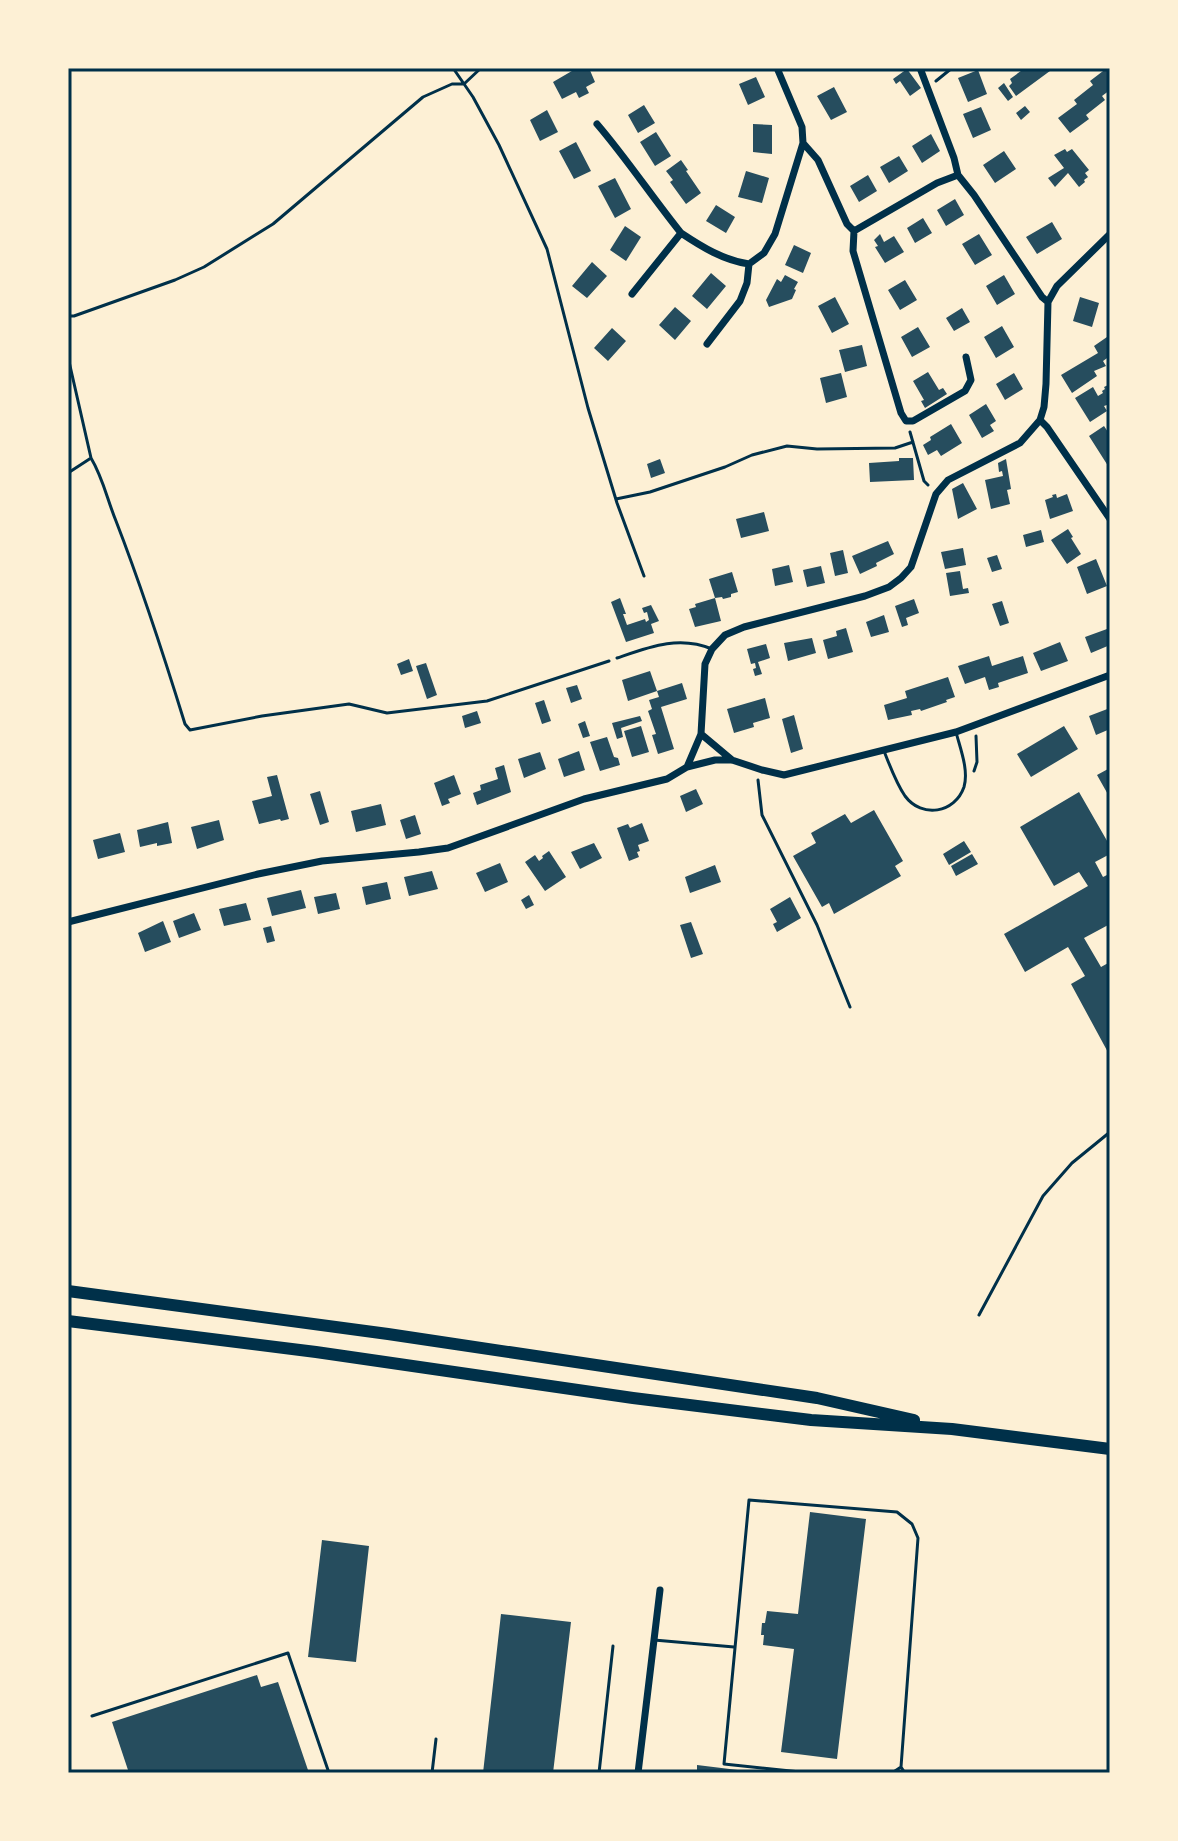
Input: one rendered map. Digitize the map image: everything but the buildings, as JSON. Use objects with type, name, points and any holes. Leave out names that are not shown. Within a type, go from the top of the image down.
[{"type":"highway","points":[[68,1291],[388,1334],[817,1398],[952,1429]]},
{"type":"highway","points":[[68,1321],[797,1418],[952,1429],[1110,1449]]},
{"type":"street","points":[[597,124],[681,233],[732,262],[749,264],[764,253],[775,234],[803,143],[802,127],[777,68]]},
{"type":"street","points":[[920,68],[958,175],[1048,302]]},
{"type":"street","points":[[803,143],[818,160],[847,224],[854,231],[853,251],[906,421],[913,421],[965,391],[971,380],[966,357]]},
{"type":"street","points":[[854,231],[937,183],[958,175]]},
{"type":"street","points":[[632,294],[681,233]]},
{"type":"street","points":[[687,767],[701,734],[705,664],[712,649],[725,635],[889,587],[911,567],[936,494],[948,480],[1020,443],[1040,420],[1046,384],[1048,302],[1057,286],[1110,234]]},
{"type":"street","points":[[707,344],[740,301],[747,283],[749,264]]},
{"type":"street","points":[[1040,420],[1110,519]]},
{"type":"street","points":[[68,922],[322,861],[448,848],[584,799],[667,779],[687,767],[715,760],[732,760],[784,775],[956,732],[1110,675]]},
{"type":"street","points":[[701,734],[732,760]]},
{"type":"street","points":[[638,1773],[660,1590]]},
{"type":"lane","points":[[617,658],[659,644],[680,641],[702,644],[712,649]]},
{"type":"lane","points":[[884,751],[907,798],[919,808],[933,811],[944,809],[958,799],[965,786],[965,770],[956,732]]},
{"type":"lane","points":[[810,1773],[724,1764],[749,1500],[897,1512],[912,1524],[918,1538],[901,1767],[905,1773]]},
{"type":"lane","points":[[654,1640],[735,1647]]},
{"type":"lane","points":[[599,1773],[613,1646]]},
{"type":"lane","points":[[92,1716],[288,1653],[329,1773]]},
{"type":"lane","points":[[432,1773],[436,1739]]},
{"type":"lane","points":[[1109,1773],[1110,1757]]},
{"type":"lane","points":[[892,1773],[901,1767]]},
{"type":"path","points":[[453,68],[499,145],[547,249],[580,379],[616,499],[644,576]]},
{"type":"path","points":[[68,316],[204,267],[273,224],[423,97],[452,84],[464,84],[481,68]]},
{"type":"path","points":[[928,88],[952,68]]},
{"type":"path","points":[[68,357],[91,458],[101,476],[150,612],[185,724],[190,730],[349,704],[387,713],[487,701],[617,658]]},
{"type":"path","points":[[906,421],[924,481],[936,494]]},
{"type":"path","points":[[616,499],[650,492],[752,455],[787,446],[817,449],[895,448],[913,442]]},
{"type":"path","points":[[68,473],[91,458]]},
{"type":"path","points":[[756,768],[762,815],[817,925],[850,1007]]},
{"type":"path","points":[[979,1315],[1043,1196],[1072,1163],[1110,1132]]}]
